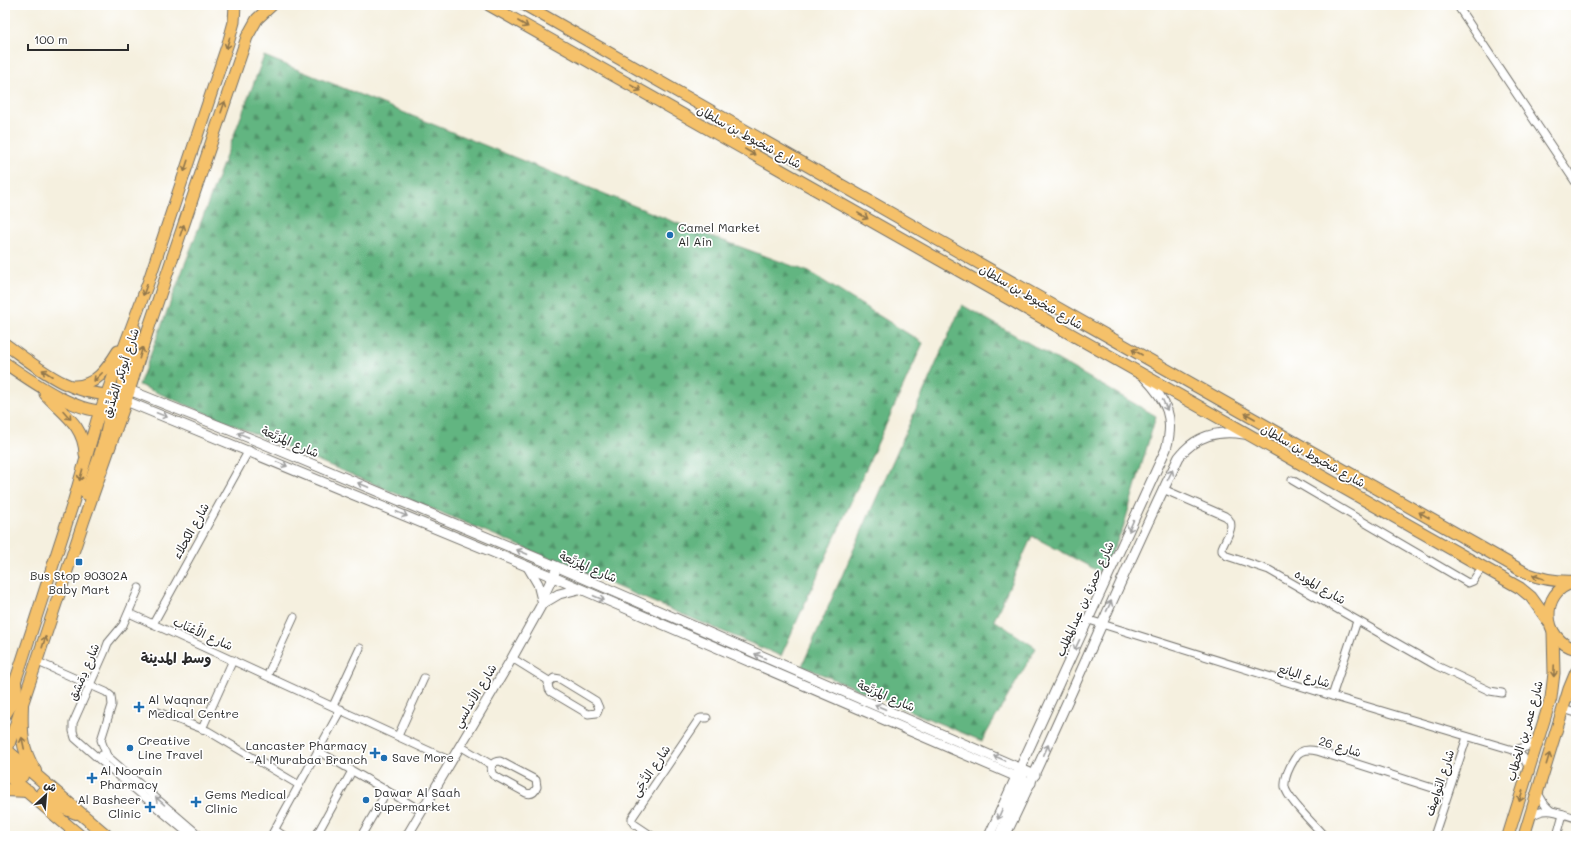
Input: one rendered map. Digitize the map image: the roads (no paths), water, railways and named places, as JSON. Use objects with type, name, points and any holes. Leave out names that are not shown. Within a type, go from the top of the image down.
[{"type":"highway","points":[[5,714],[16,696],[16,688],[9,692]]},
{"type":"highway","points":[[22,705],[23,742],[28,757],[39,778]]},
{"type":"highway","points":[[5,754],[39,778],[107,836]]},
{"type":"highway","points":[[5,754],[59,806],[83,815]]},
{"type":"highway","points":[[5,773],[80,836]]},
{"type":"highway","points":[[5,790],[28,791]]},
{"type":"main road","name":"شارع أبوبَكر الصِّدِّيق","points":[[9,692],[73,503],[85,460],[106,410],[106,395],[134,321],[229,40],[234,22],[234,5]]},
{"type":"main road","name":"شارع أبوبَكر الصِّدِّيق","points":[[5,754],[38,662],[84,520],[247,37],[257,20],[272,5]]},
{"type":"main road","name":"شارع شخبوط بن سلطان","points":[[489,5],[1520,588],[1531,597],[1560,641],[1569,647],[1576,649]]},
{"type":"main road","name":"شارع شخبوط بن سلطان","points":[[525,5],[732,124],[968,256],[1526,573],[1550,581],[1576,582]]},
{"type":"main road","points":[[126,395],[123,380],[134,345],[134,321]]},
{"type":"main road","points":[[67,385],[79,386],[95,381],[108,366],[129,334]]},
{"type":"main road","points":[[5,344],[49,376],[67,385],[92,394],[126,395]]},
{"type":"main road","points":[[5,363],[40,387],[67,401],[87,408],[106,410],[126,395]]},
{"type":"main road","points":[[40,387],[67,415],[80,432],[84,441],[85,460]]},
{"type":"main road","points":[[84,520],[83,513],[85,497],[109,424],[106,410]]},
{"type":"main road","name":"شارع عمر بن الخطاب","points":[[1508,836],[1553,686],[1554,656],[1549,611],[1553,599],[1560,590],[1576,582]]},
{"type":"main road","points":[[1524,836],[1569,689],[1576,672]]},
{"type":"street","points":[[1457,5],[1576,183]]},
{"type":"street","name":"شارع حمزة بن عبدالمطلب","points":[[1026,778],[1021,768],[1166,449],[1169,438],[1169,413],[1156,389],[1142,374]]},
{"type":"street","name":"شارع المِرَبَّعة","points":[[126,395],[248,450],[555,578],[1026,778]]},
{"type":"street","name":"شارع المِرَبَّعة","points":[[126,395],[264,444],[560,568],[1021,768],[1026,778]]},
{"type":"street","name":"شارع حمزة بن عبدالمطلب","points":[[1005,836],[1026,778],[1101,624],[1179,457],[1189,446],[1199,439],[1221,432],[1248,434]]},
{"type":"street","name":"شارع الكحلاء","points":[[154,624],[248,450]]},
{"type":"street","points":[[1292,480],[1468,583],[1473,581],[1482,566]]},
{"type":"street","name":"شارع الموده","points":[[1163,489],[1225,516],[1230,520],[1232,526],[1222,548],[1224,554],[1269,570],[1437,666],[1490,691],[1502,693]]},
{"type":"street","points":[[528,567],[538,584],[542,604],[559,594],[579,589]]},
{"type":"street","name":"شارع الأندلسي","points":[[407,836],[512,658],[542,604],[549,596],[560,568]]},
{"type":"street","name":"شارع دِمَشق","points":[[139,588],[123,625],[108,643],[91,686],[73,723],[74,736],[100,760],[191,836]]},
{"type":"street","name":"شارع الأَعْنَاب","points":[[129,613],[451,761]]},
{"type":"street","points":[[267,676],[294,617]]},
{"type":"street","name":"شارع اليانع","points":[[1089,620],[1332,696],[1513,750],[1523,757],[1529,768]]},
{"type":"street","points":[[1332,696],[1357,621]]},
{"type":"street","points":[[333,706],[360,648]]},
{"type":"street","name":"شارع الأندلسي","points":[[512,658],[549,681]]},
{"type":"street","points":[[202,729],[233,660]]},
{"type":"street","points":[[38,662],[106,692],[112,698],[112,705],[101,740],[107,756],[200,836]]},
{"type":"street","points":[[398,736],[424,678]]},
{"type":"street","name":"شارع الأندلسي","points":[[554,678],[560,679],[596,701],[599,706],[598,711],[595,714],[588,714],[549,689],[549,681],[554,678]]},
{"type":"street","points":[[1563,709],[1576,713]]},
{"type":"street","points":[[284,836],[273,833],[341,710]]},
{"type":"street","points":[[158,712],[202,729],[300,785]]},
{"type":"street","name":"شارع الدُّجَى","points":[[652,836],[634,824],[632,818],[699,719],[704,717],[707,718]]},
{"type":"street","name":"شارع النَواصِف","points":[[1434,836],[1467,737]]},
{"type":"street","points":[[1513,750],[1526,748],[1537,741]]},
{"type":"street","name":"شارع الأندلسي","points":[[460,746],[492,765]]},
{"type":"street","points":[[318,751],[422,811]]},
{"type":"street","name":"شارع 26","points":[[1324,836],[1291,798],[1286,788],[1285,783],[1288,771],[1297,754],[1303,751],[1316,751],[1448,793]]},
{"type":"street","points":[[100,760],[102,755],[107,756]]},
{"type":"street","name":"شارع الأندلسي","points":[[500,761],[534,778],[538,784],[536,790],[531,794],[526,793],[496,777],[491,772],[492,765],[495,762],[500,761]]},
{"type":"street","points":[[316,836],[352,771]]},
{"type":"street","name":"شارع حمزة بن عبدالمطلب","points":[[989,836],[1026,778]]},
{"type":"street","points":[[999,836],[1026,778]]},
{"type":"street","points":[[361,836],[387,791]]},
{"type":"street","points":[[1538,793],[1545,805],[1550,810],[1576,818]]},
{"type":"street","points":[[1530,817],[1536,813],[1550,810]]},
{"type":"street","points":[[1557,836],[1563,814]]},
{"type":"place","name":"Camel Market Al Ain","points":[[670,235]]},
{"type":"place","name":"Bus Stop 90302A Baby Mart","points":[[79,562]]},
{"type":"place","name":"Al Waqnar Medical Centre","points":[[139,707]]},
{"type":"place","name":"Creative Line Travel","points":[[130,748]]},
{"type":"place","name":"Lancaster Pharmacy - Al Murabaa Branch","points":[[375,753]]},
{"type":"place","name":"Save More","points":[[384,758]]},
{"type":"place","name":"Al Noorain Pharmacy","points":[[92,778]]},
{"type":"place","name":"Dawar Al Saah Supermarket","points":[[366,800]]},
{"type":"place","name":"Gems Medical Clinic","points":[[196,802]]},
{"type":"place","name":"Al Basheer Clinic","points":[[150,807]]},
{"type":"district","name":"وسط المدينة","points":[[176,658]]}]
